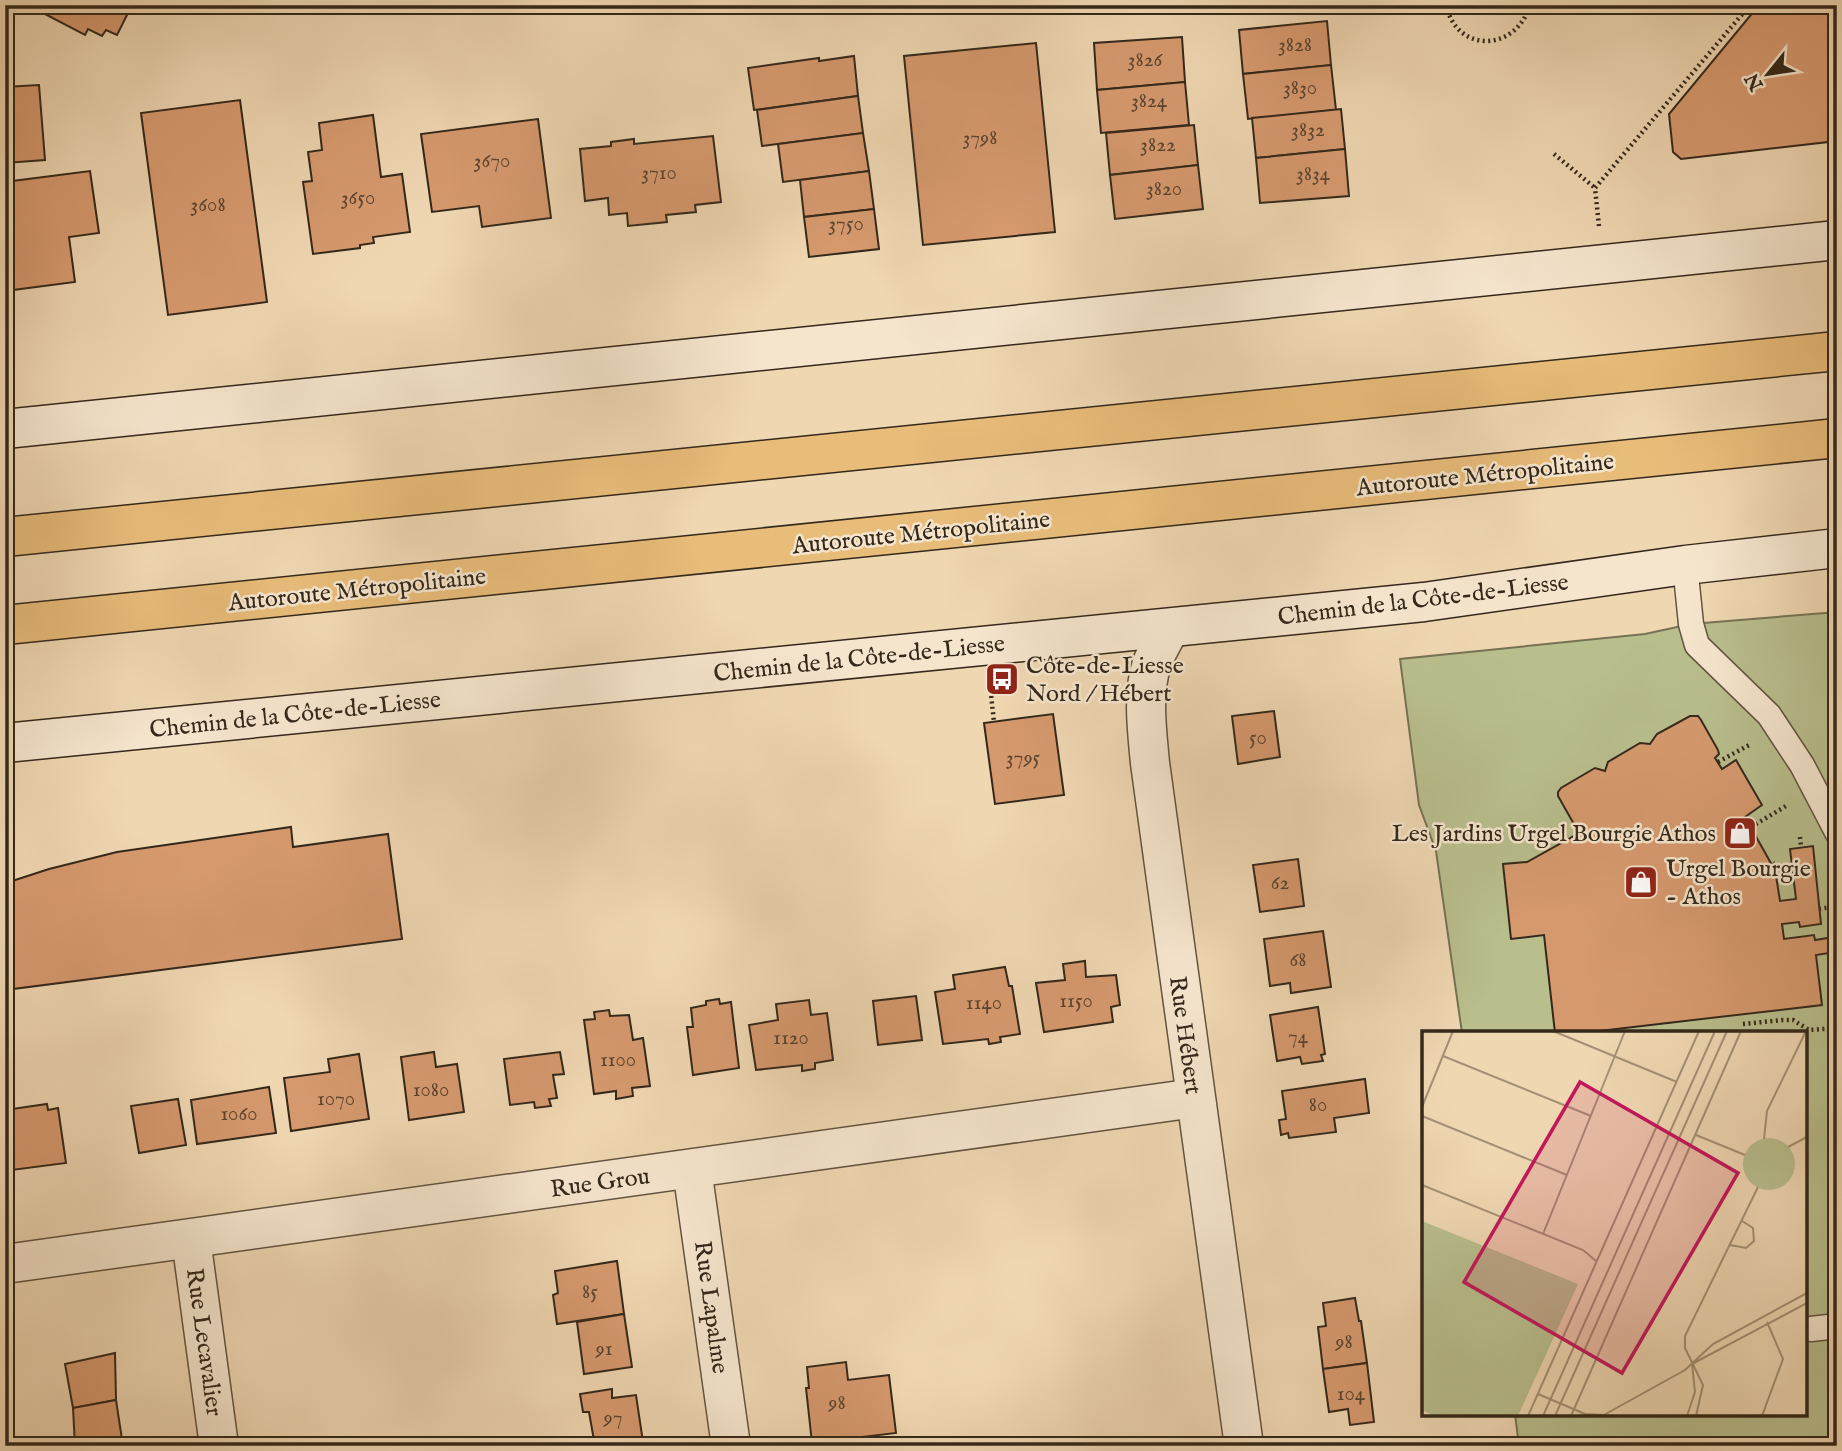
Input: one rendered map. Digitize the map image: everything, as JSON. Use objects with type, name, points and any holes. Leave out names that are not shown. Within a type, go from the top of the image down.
[{"type":"highway","points":[[5,537],[1837,351]]},
{"type":"highway","name":"Autoroute Métropolitaine","points":[[5,625],[1837,438]]},
{"type":"main road","points":[[5,429],[1837,240]]},
{"type":"main road","name":"Chemin de la Côte-de-Liesse","points":[[5,743],[1424,602],[1685,565],[1837,548]]},
{"type":"main road","name":"Rue Hébert","points":[[1170,628],[1150,671],[1147,735],[1244,1446]]},
{"type":"main road","name":"Rue Grou","points":[[5,1264],[1195,1098]]},
{"type":"main road","name":"Rue Lapalme","points":[[692,1169],[731,1446]]},
{"type":"main road","name":"Rue Lecavalier","points":[[191,1239],[219,1446]]},
{"type":"lane","points":[[1685,565],[1689,611],[1697,645],[1769,715],[1830,802],[1837,832]]},
{"type":"lane","points":[[1811,1329],[1837,1326]]},
{"type":"path","points":[[1446,5],[1455,27],[1479,41],[1493,41],[1518,29],[1530,5]]},
{"type":"path","points":[[1595,188],[1751,5]]},
{"type":"path","points":[[1554,154],[1595,188],[1600,227]]},
{"type":"path","points":[[990,680],[993,722]]},
{"type":"path","points":[[1718,762],[1749,745]]},
{"type":"path","points":[[1751,827],[1787,805]]},
{"type":"path","points":[[1819,909],[1837,906]]},
{"type":"path","points":[[1743,1024],[1793,1020],[1809,1030],[1837,1028]]},
{"type":"green space","points":[[1837,612],[1837,1446],[1519,1446],[1515,1416],[1807,1416],[1807,1031],[1462,1031],[1436,851],[1419,805],[1400,659],[1645,634],[1691,624]]},
{"type":"building","points":[[50,5],[132,5],[117,35],[106,30],[102,36],[88,29],[85,35],[45,14]]},
{"type":"building","points":[[1759,5],[1837,5],[1837,141],[1681,159],[1673,152],[1669,114]]},
{"type":"building","points":[[1327,21],[1331,65],[1243,74],[1239,30]]},
{"type":"building","points":[[1182,37],[1185,82],[1097,90],[1094,43]]},
{"type":"building","points":[[1036,43],[1055,232],[923,245],[904,56]]},
{"type":"building","points":[[854,56],[858,96],[754,110],[748,68]]},
{"type":"building","points":[[1331,65],[1336,110],[1248,119],[1243,74]]},
{"type":"building","points":[[1185,82],[1189,125],[1101,133],[1097,90]]},
{"type":"building","points":[[39,85],[45,160],[5,163],[5,87]]},
{"type":"building","points":[[858,96],[863,133],[762,146],[757,110]]},
{"type":"building","points":[[240,100],[267,302],[168,315],[141,113]]},
{"type":"building","points":[[1341,109],[1345,149],[1256,158],[1252,118]]},
{"type":"building","points":[[373,115],[381,177],[402,174],[410,232],[373,237],[374,243],[360,245],[360,248],[313,254],[303,182],[312,181],[308,152],[322,150],[319,123]]},
{"type":"building","points":[[538,119],[551,218],[482,227],[479,206],[432,212],[421,134]]},
{"type":"building","points":[[1194,125],[1198,165],[1110,175],[1106,133]]},
{"type":"building","points":[[863,133],[869,171],[783,182],[778,144]]},
{"type":"building","points":[[713,136],[721,202],[695,205],[696,212],[666,215],[667,222],[628,226],[627,213],[609,215],[608,198],[585,201],[580,149],[611,146],[611,142],[634,139],[634,144]]},
{"type":"building","points":[[1345,149],[1349,196],[1260,203],[1256,158]]},
{"type":"building","points":[[1198,165],[1203,209],[1115,219],[1110,175]]},
{"type":"building","points":[[90,171],[99,233],[69,237],[75,282],[5,291],[5,182]]},
{"type":"building","points":[[869,171],[874,209],[804,217],[800,180]]},
{"type":"building","points":[[874,209],[879,249],[809,257],[804,217]]},
{"type":"building","points":[[1274,711],[1280,757],[1238,764],[1232,716]]},
{"type":"building","points":[[1053,714],[1064,795],[995,804],[984,723]]},
{"type":"building","name":"Urgel Bourgie - Athos","points":[[1690,716],[1698,716],[1718,750],[1719,754],[1715,758],[1722,769],[1736,760],[1762,805],[1745,817],[1772,865],[1774,863],[1780,901],[1796,899],[1790,849],[1813,846],[1821,924],[1800,927],[1799,922],[1782,924],[1784,939],[1814,935],[1815,940],[1834,937],[1836,952],[1816,955],[1822,1005],[1599,1031],[1555,1031],[1544,935],[1511,939],[1503,864],[1527,862],[1579,833],[1558,796],[1561,788],[1595,768],[1605,771],[1608,762],[1640,743],[1650,744],[1657,734]]},
{"type":"building","points":[[291,827],[293,847],[388,834],[402,939],[5,990],[6,883],[117,852]]},
{"type":"building","points":[[1298,859],[1304,906],[1260,912],[1253,865]]},
{"type":"building","points":[[1323,931],[1331,987],[1291,993],[1290,983],[1270,986],[1264,939]]},
{"type":"building","points":[[1085,961],[1086,977],[1116,975],[1120,1005],[1111,1007],[1113,1022],[1044,1032],[1036,983],[1065,980],[1063,964]]},
{"type":"building","points":[[1005,967],[1009,986],[1012,986],[1020,1034],[1000,1037],[1001,1042],[989,1044],[988,1039],[943,1044],[935,992],[955,989],[953,975]]},
{"type":"building","points":[[916,996],[922,1040],[878,1045],[873,1001]]},
{"type":"building","points":[[719,999],[720,1004],[731,1002],[739,1068],[693,1075],[687,1027],[693,1027],[691,1008]]},
{"type":"building","points":[[809,1000],[811,1015],[827,1013],[833,1060],[815,1063],[815,1069],[802,1071],[802,1065],[756,1070],[749,1025],[778,1020],[776,1004]]},
{"type":"building","points":[[1318,1007],[1325,1054],[1321,1055],[1323,1061],[1302,1064],[1300,1057],[1277,1061],[1270,1015]]},
{"type":"building","points":[[609,1010],[610,1016],[629,1015],[633,1040],[643,1038],[650,1086],[632,1088],[633,1096],[616,1099],[616,1091],[594,1094],[584,1020],[595,1019],[594,1012]]},
{"type":"building","points":[[434,1052],[436,1067],[457,1064],[464,1112],[409,1120],[401,1057]]},
{"type":"building","points":[[560,1052],[564,1074],[553,1075],[557,1098],[549,1099],[551,1106],[535,1108],[534,1102],[510,1105],[504,1059]]},
{"type":"building","points":[[359,1054],[369,1119],[291,1131],[284,1078],[330,1072],[328,1059]]},
{"type":"building","points":[[1365,1079],[1369,1113],[1334,1118],[1336,1132],[1289,1138],[1288,1133],[1281,1135],[1279,1120],[1286,1119],[1282,1091]]},
{"type":"building","points":[[269,1087],[276,1133],[197,1144],[191,1100]]},
{"type":"building","points":[[178,1099],[186,1145],[139,1153],[131,1106]]},
{"type":"building","points":[[47,1104],[48,1110],[58,1108],[66,1163],[12,1170],[5,1110]]},
{"type":"building","points":[[5,1127],[12,1170],[5,1171]]},
{"type":"building","points":[[617,1261],[624,1314],[557,1324],[553,1295],[558,1293],[555,1271]]},
{"type":"building","points":[[1355,1298],[1367,1363],[1323,1369],[1318,1327],[1326,1326],[1323,1303]]},
{"type":"building","points":[[624,1314],[632,1367],[584,1374],[577,1322]]},
{"type":"building","points":[[115,1353],[116,1400],[73,1408],[65,1364]]},
{"type":"building","points":[[846,1362],[848,1380],[889,1375],[896,1433],[812,1443],[806,1388],[809,1388],[807,1367]]},
{"type":"building","points":[[1367,1363],[1374,1422],[1350,1425],[1348,1409],[1329,1412],[1323,1369]]},
{"type":"building","points":[[612,1389],[612,1398],[636,1395],[643,1442],[622,1446],[595,1446],[589,1412],[583,1412],[580,1394]]},
{"type":"building","points":[[116,1400],[123,1446],[75,1446],[73,1408]]},
{"type":"place","name":"Côte-de-Liesse Nord / Hébert","points":[[1002,679]]},
{"type":"place","name":"Les Jardins Urgel Bourgie Athos","points":[[1740,833]]},
{"type":"place","name":"Urgel Bourgie - Athos","points":[[1641,882]]}]
